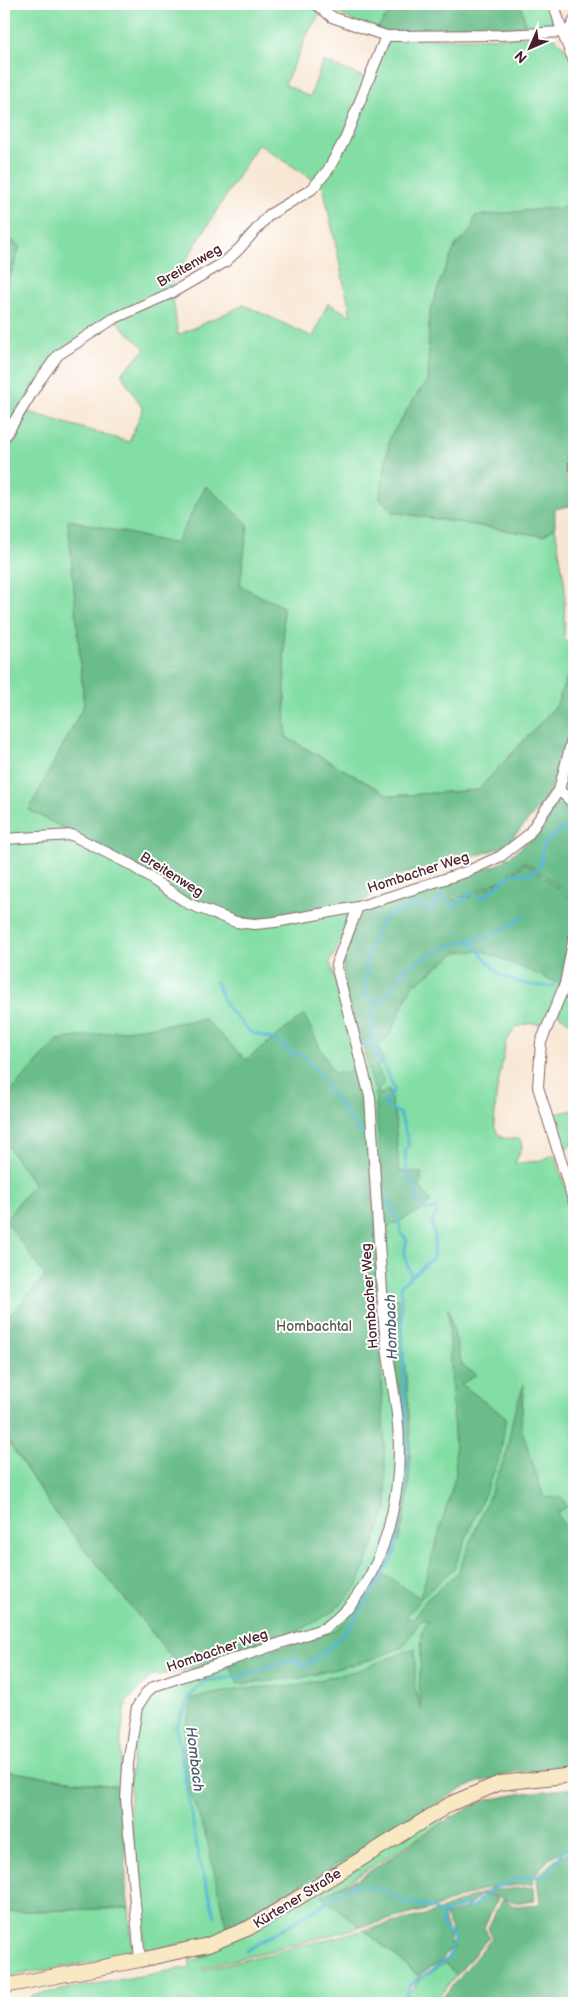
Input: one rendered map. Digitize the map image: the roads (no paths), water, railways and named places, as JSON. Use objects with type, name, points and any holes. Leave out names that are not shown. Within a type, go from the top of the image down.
[{"type":"main road","name":"Kürtener Straße","points":[[4,1986],[208,1945],[249,1928],[452,1803],[500,1783],[574,1775]]},
{"type":"street","points":[[316,4],[332,17],[386,36],[500,35],[562,32],[570,29],[574,21]]},
{"type":"street","points":[[554,4],[562,32],[574,61]]},
{"type":"street","name":"Breitenweg","points":[[4,438],[39,381],[58,355],[113,319],[187,284],[225,262],[269,215],[312,189],[328,170],[344,141],[386,36]]},
{"type":"street","points":[[574,427],[574,467]]},
{"type":"street","name":"Hombacher Weg","points":[[140,1960],[126,1800],[128,1764],[137,1707],[147,1692],[154,1686],[325,1628],[351,1605],[368,1578],[383,1546],[390,1525],[397,1473],[397,1414],[384,1323],[370,1097],[336,965],[358,906],[466,872],[501,856],[528,834],[559,790],[574,732]]},
{"type":"street","points":[[559,790],[574,804]]},
{"type":"street","name":"Breitenweg","points":[[4,839],[72,835],[131,864],[189,904],[236,922],[254,924],[275,922],[358,906]]},
{"type":"street","points":[[574,937],[565,984],[541,1042],[538,1087],[574,1203]]},
{"type":"waterway","name":"Hombach","points":[[566,26],[570,15],[569,4]]},
{"type":"waterway","name":"Hombach","points":[[215,1917],[199,1859],[176,1727],[192,1693],[206,1681],[243,1676],[284,1661],[289,1662],[296,1658],[301,1666],[310,1663],[337,1641],[356,1618],[395,1553],[407,1466],[401,1285],[433,1258],[435,1238],[432,1223],[437,1212],[436,1208],[427,1211],[418,1203],[415,1184],[407,1175],[405,1150],[409,1144],[400,1114],[384,1104],[394,1089],[384,1066],[375,1055],[376,1048],[365,1043],[375,1030],[371,1016],[375,1005],[364,994],[368,975],[365,962],[380,924],[389,915],[420,904],[428,910],[433,910],[438,899],[441,897],[455,906],[470,894],[484,897],[509,876],[534,872],[541,864],[543,844],[561,830],[574,824]]},
{"type":"waterway","points":[[375,1005],[381,1003],[406,968],[414,963],[446,946],[494,934],[524,917]]},
{"type":"waterway","points":[[470,941],[501,975],[513,981],[527,984],[554,986]]},
{"type":"waterway","points":[[216,982],[226,1006],[250,1032],[278,1041],[292,1054],[303,1055],[343,1110],[370,1141]]},
{"type":"waterway","points":[[381,1190],[399,1221],[401,1233],[407,1240],[404,1254],[411,1275]]},
{"type":"waterway","points":[[401,2003],[411,1985],[449,1958],[454,1939],[441,1923],[444,1913],[464,1906],[473,1908],[490,1890],[517,1879],[546,1875],[563,1852],[574,1849]]},
{"type":"waterway","name":"Hombach","points":[[246,1951],[357,1884],[389,1892],[405,1903],[421,1904],[444,1913]]},
{"type":"park label","name":"Hombachtal","points":[[314,1326]]}]
